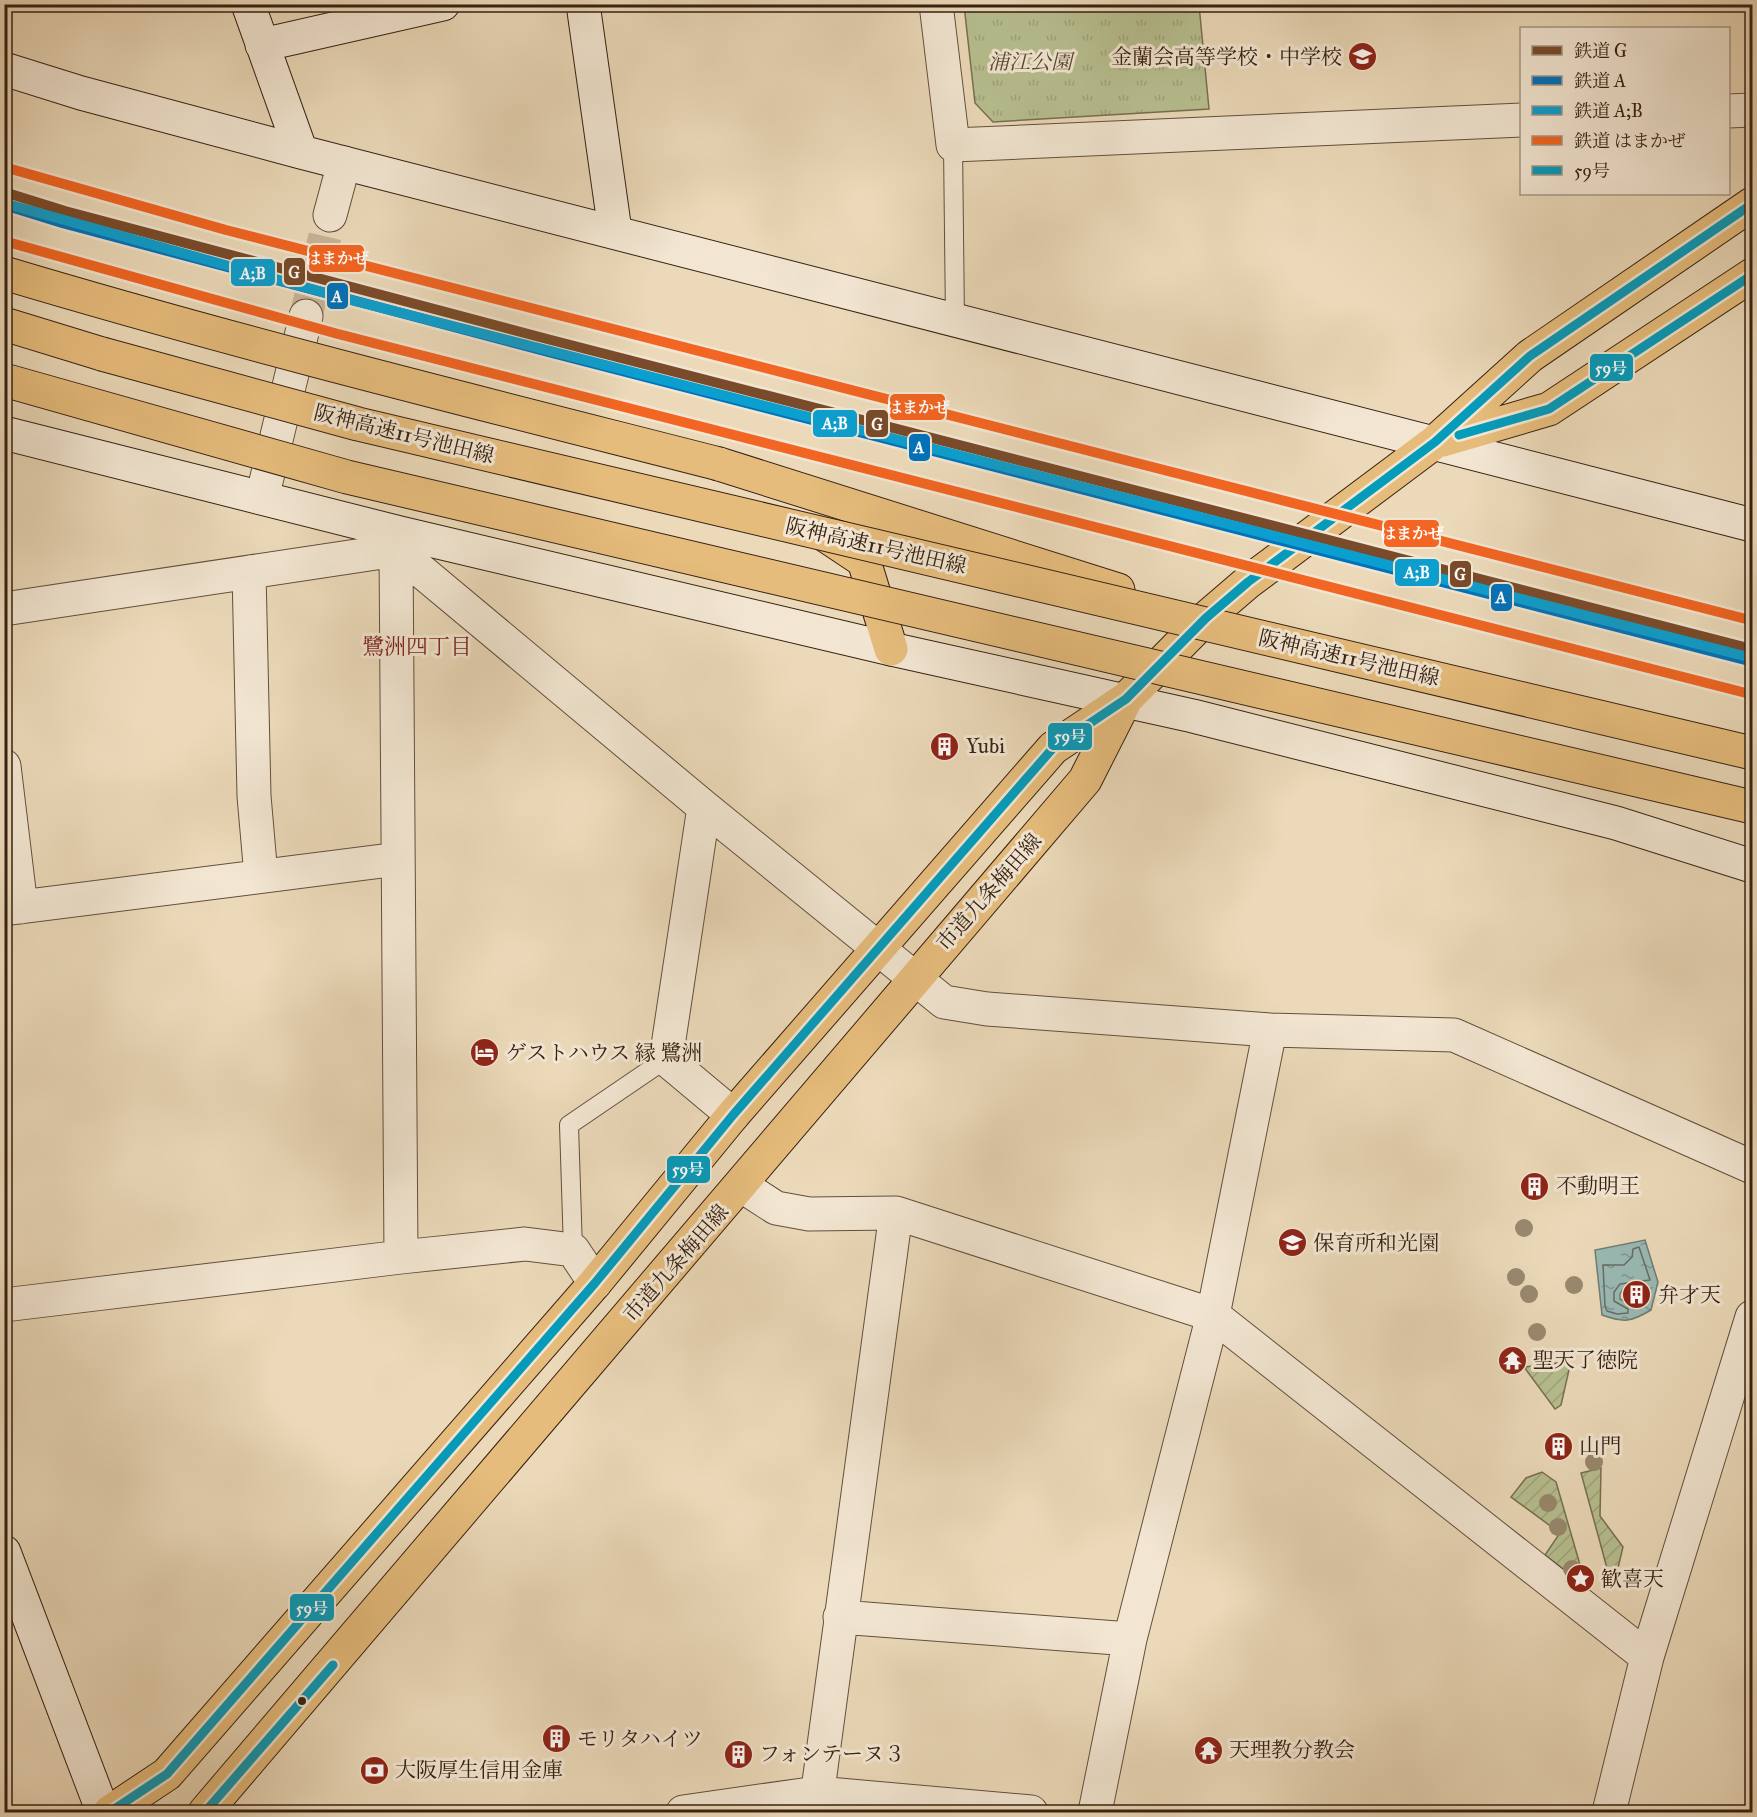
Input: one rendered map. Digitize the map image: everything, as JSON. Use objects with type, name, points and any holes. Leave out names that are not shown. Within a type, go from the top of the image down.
[{"type":"main road","name":"市道九条梅田線","points":[[110,1812],[167,1774],[594,1283],[733,1115],[1053,748],[1125,699],[1206,618],[1248,582],[1435,442],[1530,356],[1752,204]]},
{"type":"main road","points":[[4,273],[363,374],[719,464],[1206,618]]},
{"type":"main road","name":"市道九条梅田線","points":[[1435,442],[1549,409],[1752,275]]},
{"type":"main road","name":"阪神高速11号池田線","points":[[4,324],[102,354],[358,424],[1752,753]]},
{"type":"main road","points":[[4,380],[347,477],[1752,807]]},
{"type":"main road","points":[[719,464],[864,561],[891,649]]},
{"type":"main road","name":"市道九条梅田線","points":[[205,1812],[742,1186],[1085,780],[1125,699]]},
{"type":"main road","points":[[1698,794],[1752,816]]},
{"type":"street","points":[[249,4],[301,152]]},
{"type":"street","points":[[262,45],[443,4]]},
{"type":"street","points":[[583,4],[615,231]]},
{"type":"street","points":[[936,4],[953,145],[1520,120]]},
{"type":"street","points":[[4,69],[81,93],[301,152],[1752,525]]},
{"type":"street","points":[[1730,111],[1752,110]]},
{"type":"street","points":[[330,215],[344,163]]},
{"type":"street","points":[[262,498],[306,316]]},
{"type":"street","points":[[4,433],[262,498],[398,542],[1125,699],[1616,823],[1752,866]]},
{"type":"street","points":[[4,609],[249,572],[398,542]]},
{"type":"street","points":[[398,542],[704,807],[944,1002],[987,1009],[1270,1030],[1454,1035],[1752,1167]]},
{"type":"street","points":[[398,542],[401,1257]]},
{"type":"street","points":[[249,572],[254,796],[261,876]]},
{"type":"street","points":[[4,766],[13,908],[398,859]]},
{"type":"street","points":[[704,807],[666,1059],[733,1115]]},
{"type":"street","points":[[1095,1812],[1130,1639],[1213,1315],[1270,1030]]},
{"type":"street","points":[[742,1186],[776,1208],[809,1214],[896,1214],[1213,1315],[1647,1657]]},
{"type":"street","points":[[816,1803],[896,1214]]},
{"type":"street","points":[[4,1305],[525,1244],[573,1250],[594,1283]]},
{"type":"street","points":[[1609,1812],[1647,1657],[1741,1394],[1752,1317]]},
{"type":"street","points":[[4,1552],[103,1812]]},
{"type":"street","points":[[840,1617],[1130,1639]]},
{"type":"street","points":[[683,1812],[816,1803],[1031,1812]]},
{"type":"lane","points":[[953,145],[955,321]]},
{"type":"lane","points":[[573,1250],[569,1125],[666,1059]]},
{"type":"green space","name":"浦江公園","points":[[964,5],[1199,5],[1209,109],[993,122],[975,103]]},
{"type":"green space","points":[[1557,1363],[1566,1365],[1569,1370],[1561,1405],[1555,1409],[1524,1367]]},
{"type":"green space","points":[[1601,1468],[1600,1516],[1623,1547],[1616,1576],[1607,1568],[1581,1473]]},
{"type":"green space","points":[[1542,1472],[1556,1482],[1583,1575],[1583,1584],[1545,1555],[1560,1533],[1511,1497],[1526,1478]]},
{"type":"water","points":[[1645,1240],[1658,1282],[1651,1310],[1627,1320],[1602,1315],[1595,1250]],"holes":[[[1643,1287],[1647,1290],[1647,1298],[1640,1302],[1631,1303],[1620,1299],[1623,1289]]]},
{"type":"tunnel","points":[[306,316],[330,215]]},
{"type":"rail line","name":"はまかぜ","points":[[4,167],[226,230],[1746,619]]},
{"type":"rail line","name":"G","points":[[4,192],[65,211],[551,340],[1752,649]]},
{"type":"rail line","name":"A;B","points":[[7,204],[347,299],[1752,658]]},
{"type":"rail line","name":"A","points":[[4,205],[62,223],[548,352],[1749,661]]},
{"type":"rail line","name":"はまかぜ","points":[[4,241],[338,334],[1746,693]]},
{"type":"transit line","name":"59号","points":[[110,1812],[167,1774],[595,1283],[733,1115],[1053,748],[1126,699],[1206,618],[1248,582],[1435,442],[1530,356],[1752,204]]},
{"type":"transit line","name":"59号","points":[[1459,435],[1549,409],[1752,275]]},
{"type":"transit line","name":"59号","points":[[205,1812],[333,1665]]},
{"type":"place","name":"金蘭会高等学校・中学校","points":[[1363,57]]},
{"type":"place","name":"Yubi","points":[[945,746]]},
{"type":"place","name":"ゲストハウス 縁 鷺洲","points":[[485,1053]]},
{"type":"place","name":"不動明王","points":[[1535,1186]]},
{"type":"place","name":"保育所和光園","points":[[1292,1243]]},
{"type":"place","name":"弁才天","points":[[1637,1295]]},
{"type":"place","name":"聖天了徳院","points":[[1512,1360]]},
{"type":"place","name":"山門","points":[[1558,1446]]},
{"type":"place","name":"歓喜天","points":[[1580,1579]]},
{"type":"place","name":"モリタハイツ","points":[[556,1739]]},
{"type":"place","name":"天理教分教会","points":[[1208,1750]]},
{"type":"place","name":"フォンテーヌ３","points":[[738,1754]]},
{"type":"place","name":"大阪厚生信用金庫","points":[[374,1770]]},
{"type":"district","name":"鷺洲四丁目","points":[[417,646]]}]
